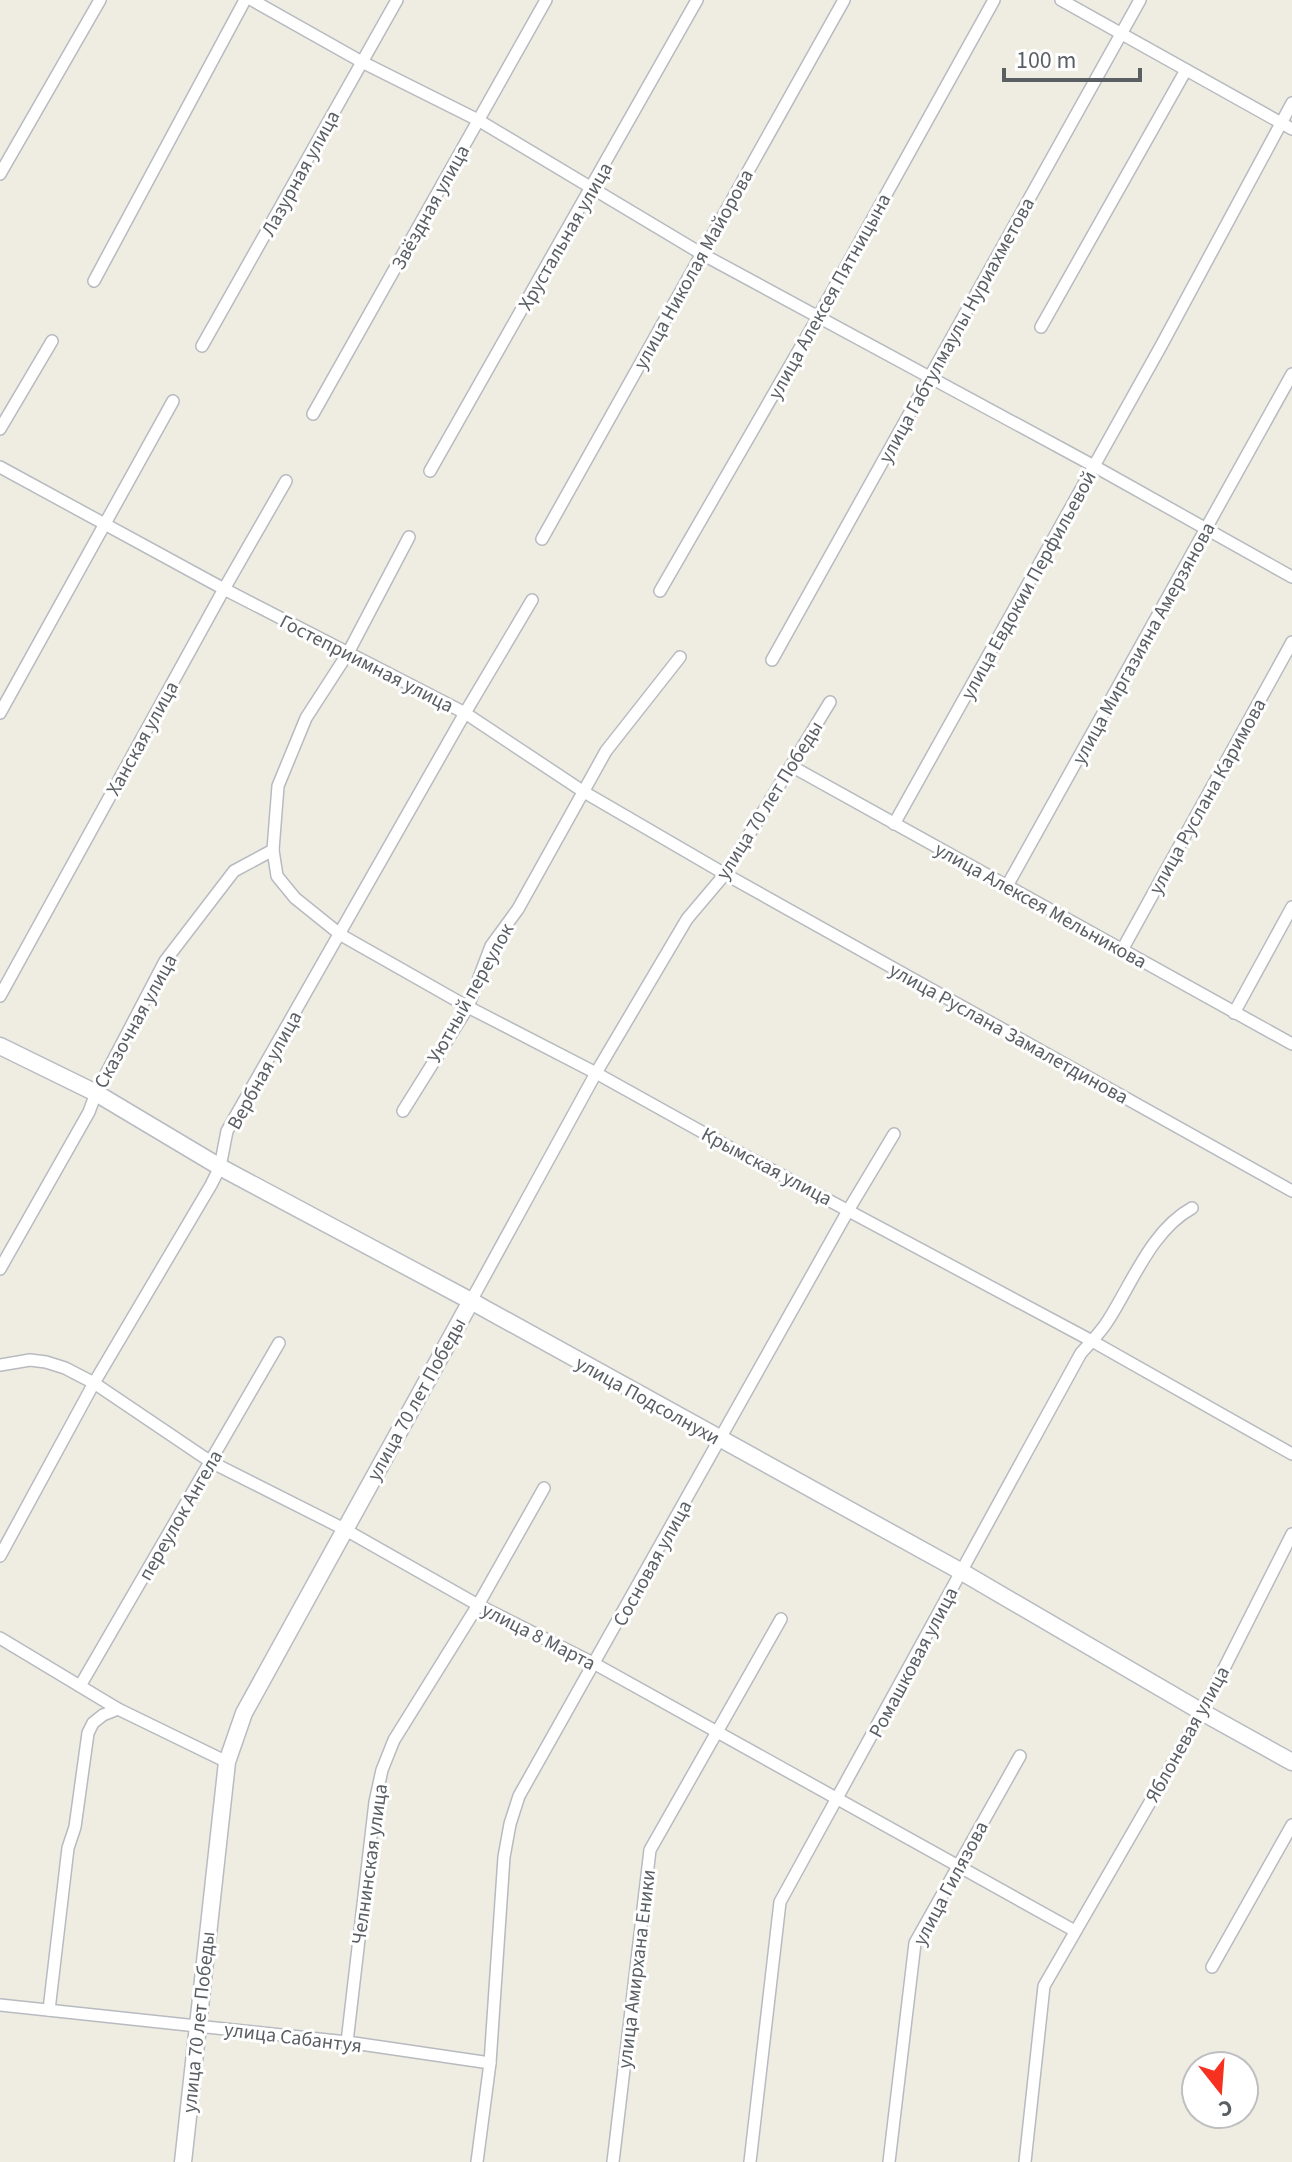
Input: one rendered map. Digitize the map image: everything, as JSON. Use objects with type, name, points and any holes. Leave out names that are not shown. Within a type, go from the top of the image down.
[{"type":"street","points":[[0,174],[100,0]]},
{"type":"street","points":[[94,281],[245,0]]},
{"type":"street","points":[[252,0],[362,62],[478,120],[702,254],[1292,577]]},
{"type":"street","name":"Лазурная улица","points":[[202,346],[397,0]]},
{"type":"street","name":"Звёздная улица","points":[[313,414],[546,0]]},
{"type":"street","name":"Хрустальная улица","points":[[430,471],[697,0]]},
{"type":"street","name":"улица Николая Майорова","points":[[542,539],[844,0]]},
{"type":"street","name":"улица Алексея Пятницына","points":[[660,591],[818,317],[994,0]]},
{"type":"street","points":[[1061,0],[1292,129]]},
{"type":"street","name":"улица Габтулмаулы Нуриахметова","points":[[772,660],[1140,0]]},
{"type":"street","points":[[1041,327],[1186,70]]},
{"type":"street","name":"улица Евдокии Перфильевой","points":[[894,824],[1161,346],[1292,103]]},
{"type":"street","points":[[0,429],[52,341]]},
{"type":"street","name":"улица Миргазияна Амерзянова","points":[[1007,886],[1292,374]]},
{"type":"street","points":[[0,713],[173,401]]},
{"type":"street","name":"Гостеприимная улица","points":[[0,467],[224,589],[465,713],[584,792],[725,874]]},
{"type":"street","name":"Ханская улица","points":[[0,996],[286,481]]},
{"type":"street","points":[[273,850],[278,786],[306,718],[348,653],[409,537]]},
{"type":"street","name":"Вербная улица","points":[[0,1556],[94,1383],[220,1167],[227,1131],[532,600]]},
{"type":"street","name":"улица Руслана Каримова","points":[[1122,950],[1292,642]]},
{"type":"street","name":"Уютный переулок","points":[[403,1111],[468,1007],[491,946],[518,909],[606,751],[680,657]]},
{"type":"street","name":"улица 70 лет Победы","points":[[183,2162],[227,1762],[244,1713],[596,1073],[687,919],[725,874],[830,702]]},
{"type":"street","name":"улица Алексея Мельникова","points":[[791,766],[1292,1044]]},
{"type":"street","name":"Крымская улица","points":[[273,850],[277,876],[295,898],[341,935],[468,1007],[1092,1341],[1292,1454]]},
{"type":"street","name":"Сказочная улица","points":[[0,1269],[89,1112],[165,961],[234,871],[273,850]]},
{"type":"street","name":"улица Руслана Замалетдинова","points":[[725,874],[1292,1191]]},
{"type":"street","points":[[1234,1013],[1292,907]]},
{"type":"street","name":"улица Подсолнухи","points":[[0,1046],[96,1093],[220,1167],[471,1301],[962,1572],[1292,1762]]},
{"type":"street","name":"Сосновая улица","points":[[477,2162],[490,2063],[504,1857],[519,1796],[894,1134]]},
{"type":"street","name":"Ромашковая улица","points":[[750,2162],[780,1902],[1081,1353],[1108,1322],[1166,1228],[1177,1216],[1192,1208]]},
{"type":"street","name":"переулок Ангела","points":[[80,1686],[279,1343]]},
{"type":"street","name":"улица 8 Марта","points":[[0,1365],[30,1360],[46,1362],[94,1383],[211,1462],[344,1529],[478,1605],[595,1664],[1075,1931]]},
{"type":"street","name":"Челнинская улица","points":[[347,2042],[375,1802],[382,1770],[394,1740],[478,1605],[544,1488]]},
{"type":"street","name":"Яблоневая улица","points":[[1025,2162],[1044,1986],[1202,1712],[1292,1534]]},
{"type":"street","name":"улица Амирхана Еники","points":[[613,2162],[650,1850],[781,1619]]},
{"type":"street","points":[[0,1638],[118,1709],[227,1762]]},
{"type":"street","points":[[49,2010],[68,1848],[75,1827],[84,1748],[93,1723],[118,1709]]},
{"type":"street","name":"улица Гилязова","points":[[889,2162],[915,1943],[1020,1756]]},
{"type":"street","points":[[1212,1967],[1292,1825]]},
{"type":"street","name":"улица Сабантуя","points":[[0,2005],[347,2042],[490,2063]]}]
